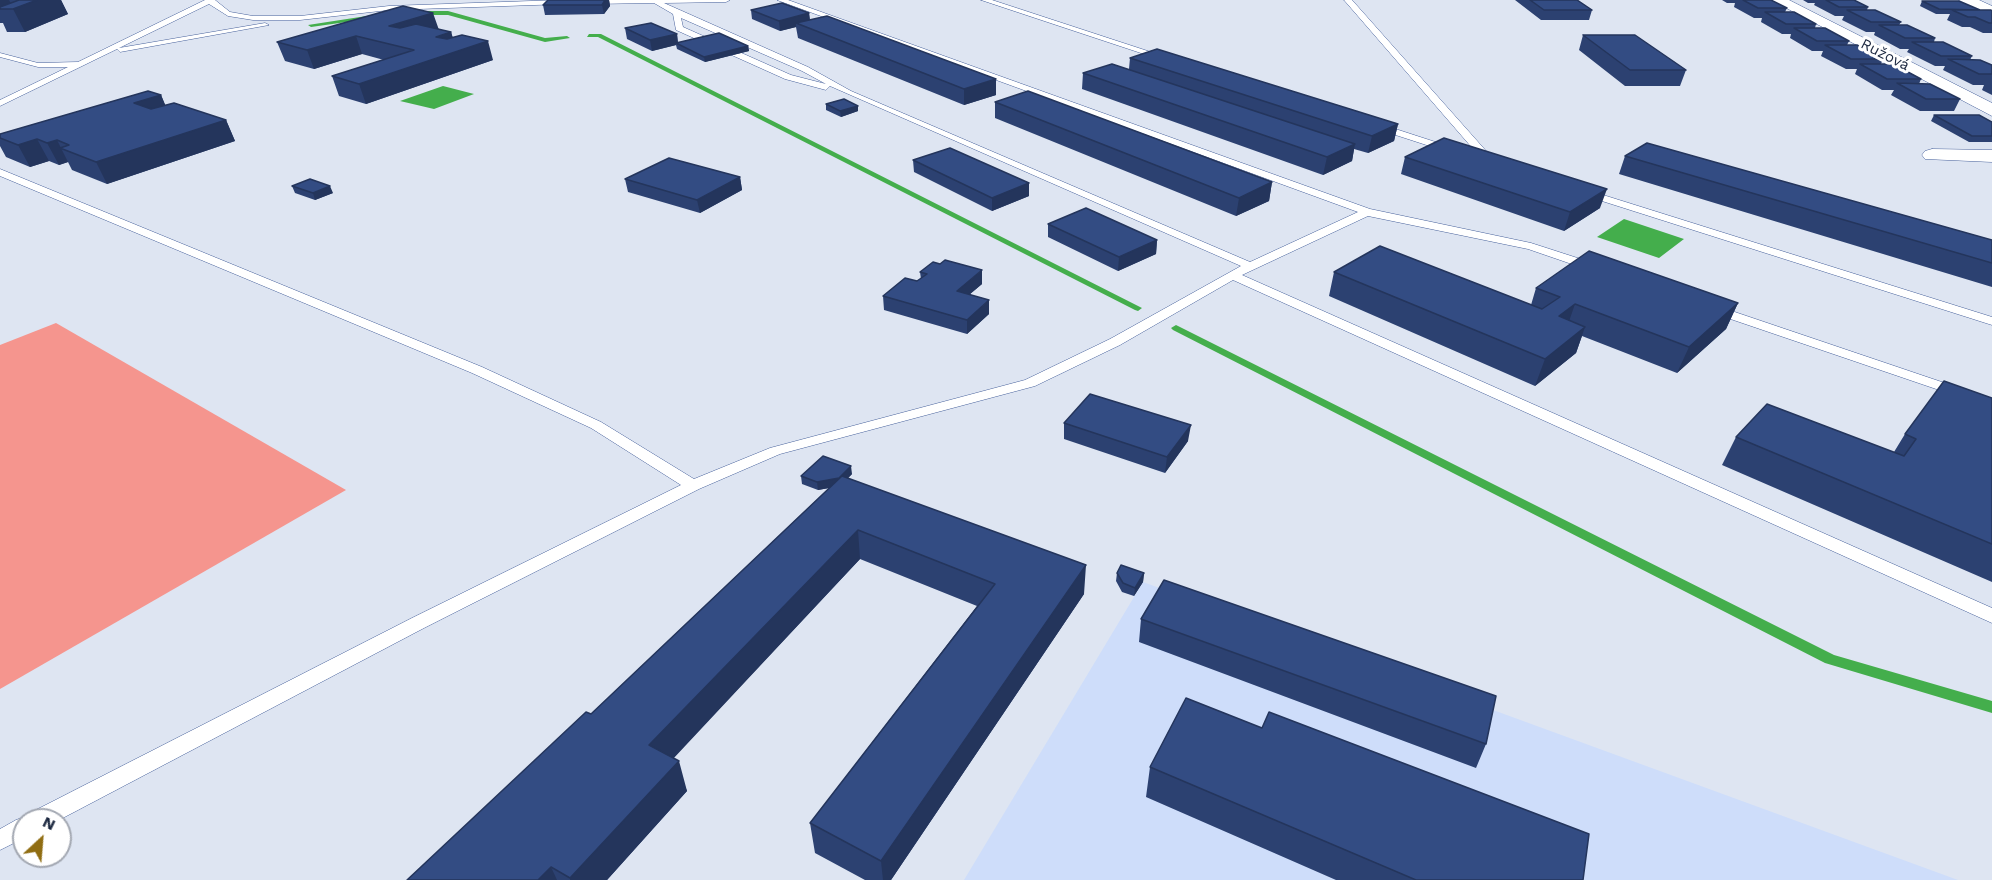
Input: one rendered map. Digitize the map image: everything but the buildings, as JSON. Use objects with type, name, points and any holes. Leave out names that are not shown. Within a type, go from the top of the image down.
[{"type":"street","name":"Ružová","points":[[1778,0],[1992,110]]},
{"type":"street","points":[[1966,0],[1992,11]]},
{"type":"street","points":[[1932,155],[1992,156]]},
{"type":"lane","points":[[0,103],[210,0],[228,14],[253,18],[300,18]]},
{"type":"lane","points":[[587,2],[726,0]]},
{"type":"lane","points":[[781,0],[1367,212],[1530,246],[1609,273]]},
{"type":"lane","points":[[985,0],[1177,62]]},
{"type":"lane","points":[[1348,0],[1498,165],[1470,156]]},
{"type":"lane","points":[[655,1],[676,13],[805,69],[848,93],[1250,266]]},
{"type":"lane","points":[[109,51],[133,49],[300,18],[388,8],[576,2]]},
{"type":"lane","points":[[676,13],[679,28],[788,77],[848,93]]},
{"type":"lane","points":[[0,55],[38,65],[82,63]]},
{"type":"lane","points":[[1368,123],[1458,152]]},
{"type":"lane","points":[[0,172],[477,370],[596,425],[693,485]]},
{"type":"lane","points":[[1572,188],[1992,321]]},
{"type":"lane","points":[[61,808],[418,623],[693,485],[775,451],[1030,383],[1115,342],[1232,275],[1367,212]]},
{"type":"lane","points":[[1232,275],[1992,616]]},
{"type":"lane","points":[[1698,304],[1992,404]]},
{"type":"shaded area","points":[[443,86],[474,94],[434,109],[400,101]]},
{"type":"shaded area","points":[[1624,219],[1684,239],[1659,258],[1597,237]]},
{"type":"shaded area","points":[[56,323],[346,490],[0,689],[0,345]]},
{"type":"shaded area","points":[[1143,582],[1958,880],[964,880]]},
{"type":"waterway","points":[[421,13],[448,13],[545,40],[567,38]]},
{"type":"waterway","points":[[311,25],[373,17]]},
{"type":"waterway","points":[[589,36],[599,35],[1138,308]]},
{"type":"waterway","points":[[1176,328],[1830,659],[1992,707]]}]
